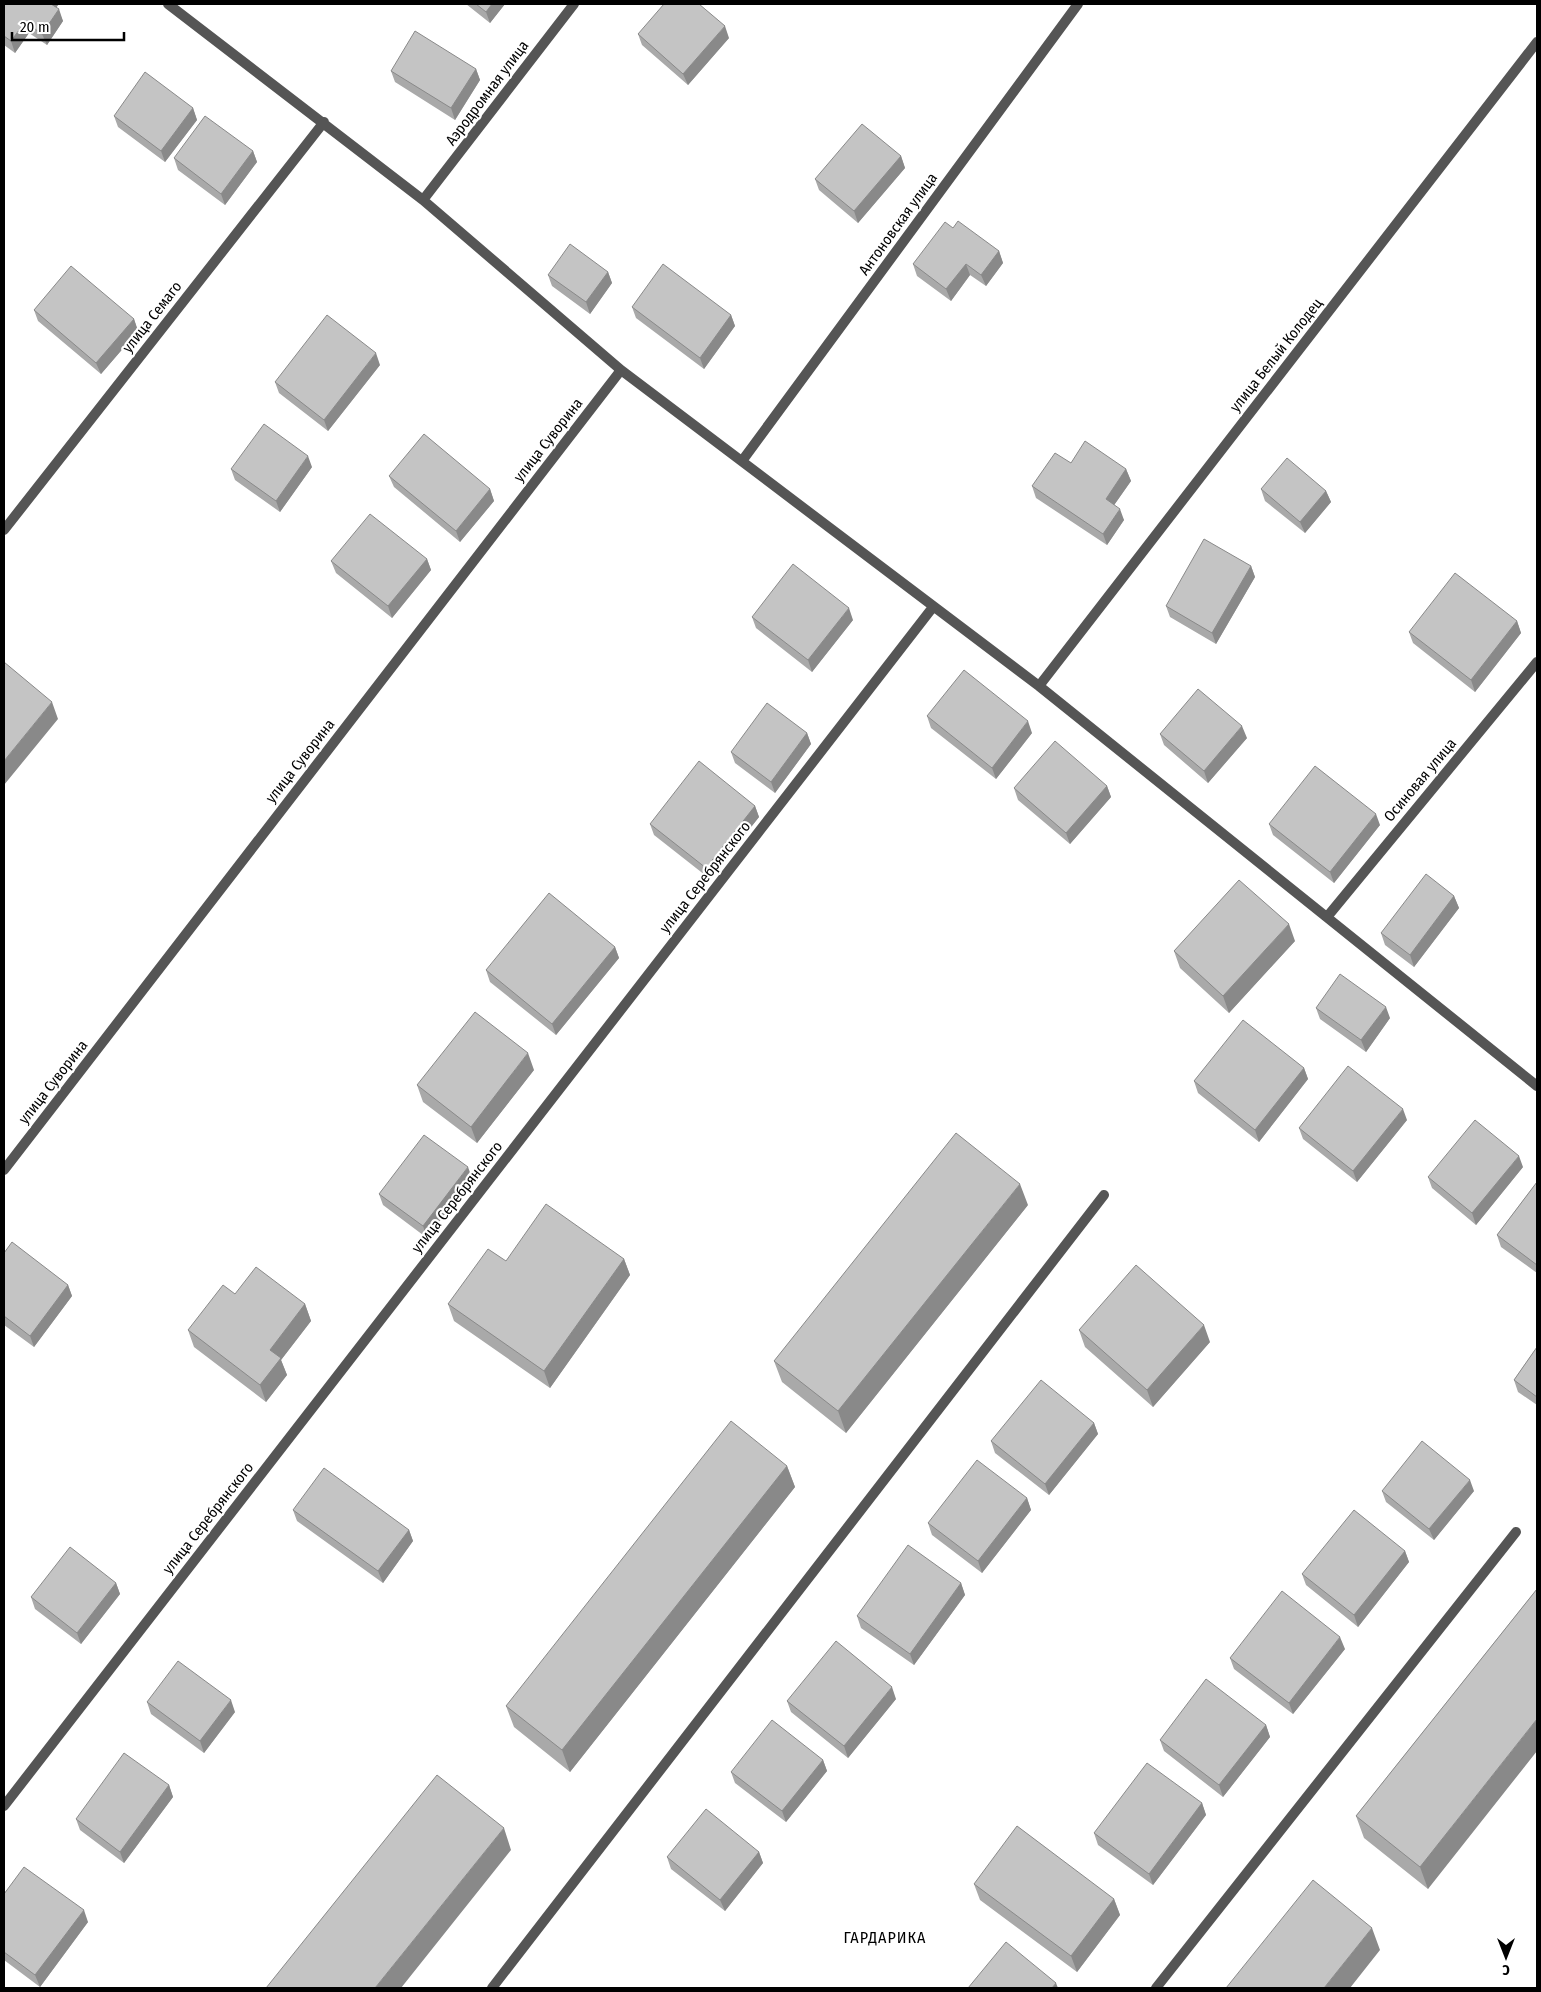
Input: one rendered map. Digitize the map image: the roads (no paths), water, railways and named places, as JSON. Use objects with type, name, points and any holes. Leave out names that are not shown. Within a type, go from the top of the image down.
[{"type":"street","points":[[168,4],[424,200],[621,370],[1039,686],[1537,1086]]},
{"type":"street","name":"Аэродромная улица","points":[[424,200],[574,4]]},
{"type":"street","name":"Антоновская улица","points":[[742,462],[1078,4]]},
{"type":"street","name":"улица Белый Колодец","points":[[1039,686],[1537,42]]},
{"type":"street","name":"улица Семаго","points":[[4,530],[324,122]]},
{"type":"street","name":"улица Суворина","points":[[4,1170],[621,370]]},
{"type":"street","name":"улица Серебрянского","points":[[4,1806],[933,607]]},
{"type":"street","name":"Осиновая улица","points":[[1327,916],[1537,662]]},
{"type":"street","points":[[492,1988],[1104,1195]]},
{"type":"street","points":[[1156,1988],[1516,1532]]},
{"type":"district","name":"ГАРДАРИКА","points":[[885,1937]]}]
